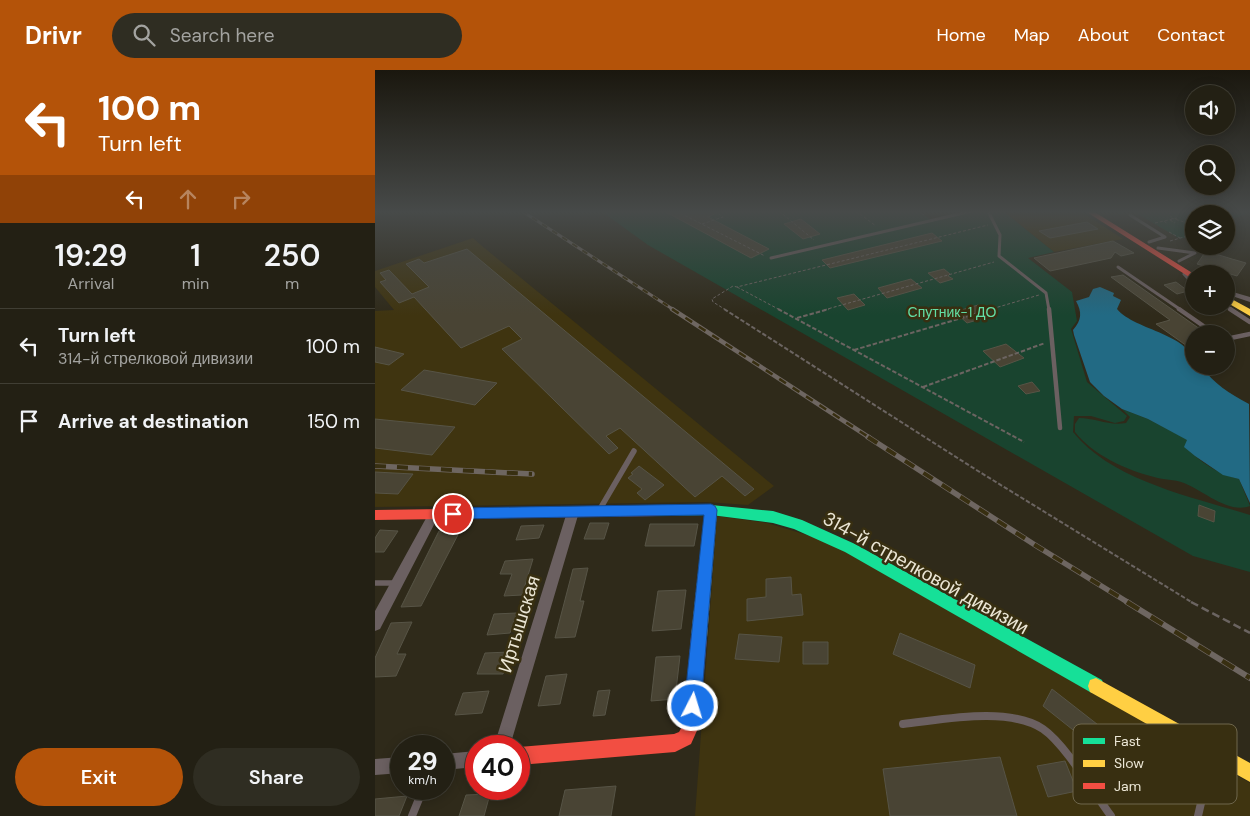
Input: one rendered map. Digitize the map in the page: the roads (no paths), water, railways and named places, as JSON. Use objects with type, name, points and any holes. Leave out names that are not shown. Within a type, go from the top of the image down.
[{"type":"main road","points":[[1157,247],[1185,265]]},
{"type":"main road","points":[[1157,247],[1185,270]]},
{"type":"main road","points":[[1235,297],[1250,305]]},
{"type":"main road","points":[[1235,300],[1250,313]]},
{"type":"main road","points":[[530,755],[675,743],[685,738],[691,726],[711,510]]},
{"type":"main road","name":"314-й стрелковой дивизии","points":[[375,515],[711,510],[773,517],[820,533],[1161,724]]},
{"type":"main road","name":"314-й стрелковой дивизии","points":[[1237,766],[1250,773]]},
{"type":"street","points":[[1235,295],[1250,300]]},
{"type":"street","name":"Иртышская","points":[[504,735],[573,512]]},
{"type":"street","points":[[375,624],[434,514]]},
{"type":"street","points":[[375,767],[390,766]]},
{"type":"lane","points":[[771,258],[827,246]]},
{"type":"lane","points":[[999,246],[999,256],[1001,260],[1046,293],[1048,298],[1060,428]]},
{"type":"lane","points":[[1157,247],[1171,252],[1191,251],[1195,253],[1179,261]]},
{"type":"lane","points":[[1157,247],[1185,276]]},
{"type":"lane","points":[[1118,267],[1202,325]]},
{"type":"lane","points":[[1235,312],[1250,322]]},
{"type":"lane","points":[[1235,337],[1250,334]]},
{"type":"lane","points":[[599,511],[634,451]]},
{"type":"lane","points":[[375,583],[396,583]]},
{"type":"lane","points":[[903,724],[1001,716],[1034,724],[1046,731],[1057,742],[1073,764]]},
{"type":"lane","points":[[412,816],[419,800]]},
{"type":"lane","points":[[1102,804],[1111,816]]},
{"type":"water","points":[[1100,287],[1114,293],[1113,296],[1121,300],[1117,309],[1125,316],[1185,347],[1185,375],[1208,375],[1222,388],[1249,404],[1250,503],[1239,479],[1223,475],[1184,447],[1187,440],[1148,419],[1122,409],[1104,396],[1090,382],[1073,330],[1080,316],[1076,301],[1089,297],[1093,289]]},
{"type":"railway","points":[[575,246],[674,310]]},
{"type":"railway","points":[[672,309],[870,438]]},
{"type":"railway","points":[[868,437],[1035,545],[1129,603]]},
{"type":"railway","points":[[375,466],[532,474]]},
{"type":"railway","points":[[1127,602],[1250,678]]},
{"type":"park label","name":"Спутник-1 ДО","points":[[952,312]]}]
